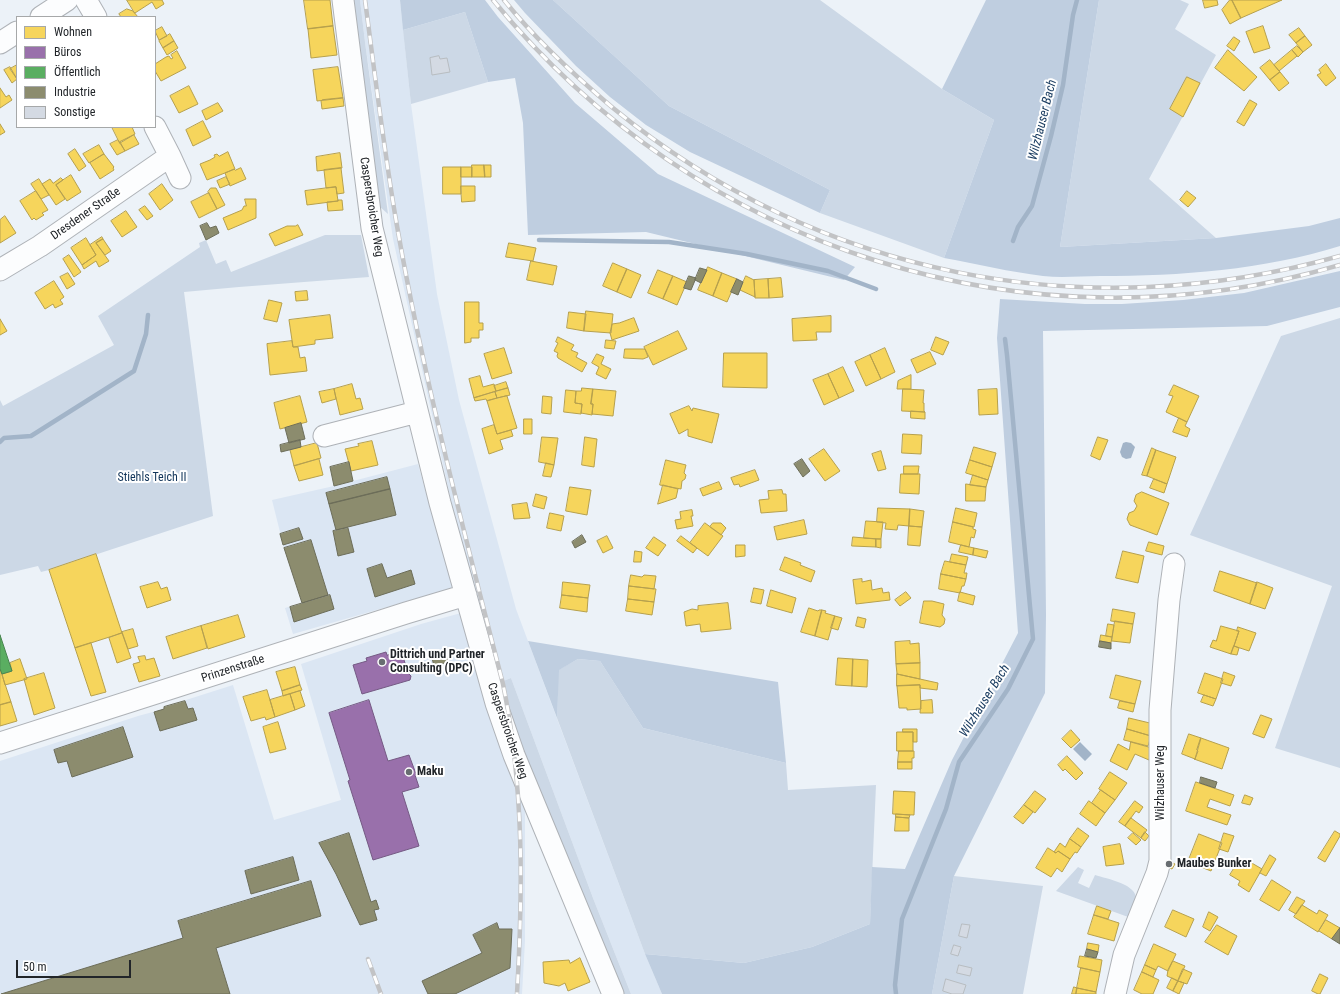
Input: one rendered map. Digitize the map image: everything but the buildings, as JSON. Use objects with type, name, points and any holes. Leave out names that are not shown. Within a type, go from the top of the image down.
[{"type":"street","points":[[43,16],[67,0]]},
{"type":"street","points":[[86,0],[95,16]]},
{"type":"street","name":"Caspersbroicher Weg","points":[[343,0],[372,228],[416,412],[440,502],[496,703],[514,755],[613,994]]},
{"type":"street","points":[[0,43],[16,33]]},
{"type":"street","points":[[156,128],[180,178]]},
{"type":"street","name":"Dresdener Straße","points":[[0,270],[40,246],[170,156]]},
{"type":"street","points":[[324,436],[416,412]]},
{"type":"street","name":"Wilzhauser Weg","points":[[1115,994],[1124,955],[1157,873],[1160,861],[1160,710],[1168,600],[1174,564]]},
{"type":"street","name":"Prinzenstraße","points":[[0,743],[466,595]]},
{"type":"shaded area","points":[[360,0],[400,0],[411,104],[437,294],[459,400],[516,609],[645,954],[662,994],[631,994],[593,898],[511,678],[498,683],[452,505],[393,239]]},
{"type":"shaded area","points":[[400,0],[485,0],[498,17],[575,103],[658,174],[855,267],[844,280],[646,232],[528,235],[523,123],[515,78],[488,82],[465,12],[403,30]]},
{"type":"shaded area","points":[[514,0],[553,0],[669,106],[830,190],[820,213],[690,152],[646,125],[610,97],[576,66]]},
{"type":"shaded area","points":[[986,0],[1099,0],[1060,247],[1216,238],[1309,226],[1340,218],[1340,246],[1281,261],[1252,266],[1191,273],[1130,276],[1043,276],[944,258],[994,120],[942,89]]},
{"type":"shaded area","points":[[1340,271],[1340,307],[1267,326],[1043,331],[1046,615],[1045,693],[954,876],[932,994],[662,994],[645,954],[744,963],[812,947],[870,924],[872,867],[905,869],[952,760],[1018,633],[997,338],[1000,299],[1085,304],[1122,304],[1183,300],[1244,293]]},
{"type":"shaded area","points":[[1123,443],[1131,443],[1135,447],[1131,458],[1126,459],[1122,457],[1120,452]]},
{"type":"shaded area","points":[[418,464],[453,588],[293,634],[285,608],[302,603],[284,548],[272,500],[334,486]]},
{"type":"shaded area","points":[[461,613],[525,801],[525,941],[522,994],[0,994],[0,761],[164,709],[164,707],[233,685],[274,820],[341,800],[301,664],[421,624]]},
{"type":"shaded area","points":[[528,641],[778,682],[786,763],[643,728],[600,661],[578,659],[559,670],[557,718]]},
{"type":"shaded area","points":[[1080,742],[1092,754],[1085,761],[1073,749]]},
{"type":"green space","points":[[353,0],[360,0],[388,214],[379,206]]},
{"type":"green space","points":[[553,0],[820,0],[942,89],[994,120],[944,258],[820,213],[830,190],[669,106]]},
{"type":"green space","points":[[1099,0],[1180,0],[1189,4],[1175,29],[1216,55],[1149,179],[1216,238],[1060,247]]},
{"type":"green space","points":[[465,12],[488,82],[411,104],[403,30]]},
{"type":"green space","name":"Stiehls Teich II","points":[[325,235],[361,235],[369,277],[184,292],[213,516],[49,570],[41,572],[38,566],[0,575],[0,400],[3,406],[114,345],[98,316],[200,247],[199,243],[206,240],[216,264],[226,260],[231,272]]},
{"type":"green space","points":[[1340,318],[1340,768],[1275,748],[1332,586],[1190,535],[1281,336]]},
{"type":"green space","points":[[578,659],[600,661],[643,728],[786,763],[788,790],[876,785],[870,924],[812,947],[744,963],[645,954],[557,718],[558,670]]},
{"type":"green space","points":[[511,678],[593,898],[631,994],[618,994],[535,790],[498,683]]},
{"type":"green space","points":[[1078,867],[1084,870],[1078,883],[1089,888],[1095,875],[1114,880],[1132,890],[1135,894],[1136,900],[1131,918],[1056,891]]},
{"type":"green space","points":[[954,876],[1043,886],[1023,994],[932,994]]},
{"type":"waterway","name":"Wilzhauser Bach","points":[[1013,241],[1018,227],[1032,206],[1051,136],[1063,85],[1073,15],[1077,0]]},
{"type":"waterway","points":[[539,240],[669,242],[747,254],[828,271],[876,289]]},
{"type":"waterway","points":[[0,442],[4,438],[31,436],[134,371],[146,334],[148,315]]},
{"type":"waterway","name":"Wilzhauser Bach","points":[[896,994],[895,985],[902,919],[946,809],[959,762],[1008,689],[1033,639],[1005,339]]},
{"type":"railway","points":[[365,0],[388,170],[419,341],[459,513],[503,684],[510,722],[515,761],[520,838],[521,877],[517,994]]},
{"type":"railway","points":[[493,0],[575,87],[668,160],[769,218],[876,261],[989,288],[1105,298],[1223,290],[1340,265]]},
{"type":"railway","points":[[504,0],[542,43],[598,96],[693,166],[778,213],[866,248],[958,272],[1052,285],[1148,287],[1244,277],[1340,256]]},
{"type":"railway","points":[[368,959],[381,994]]},
{"type":"place","name":"Dittrich und Partner Consulting (DPC)","points":[[382,662]]},
{"type":"place","name":"Maku","points":[[409,772]]},
{"type":"place","name":"Maubes Bunker","points":[[1169,864]]}]
